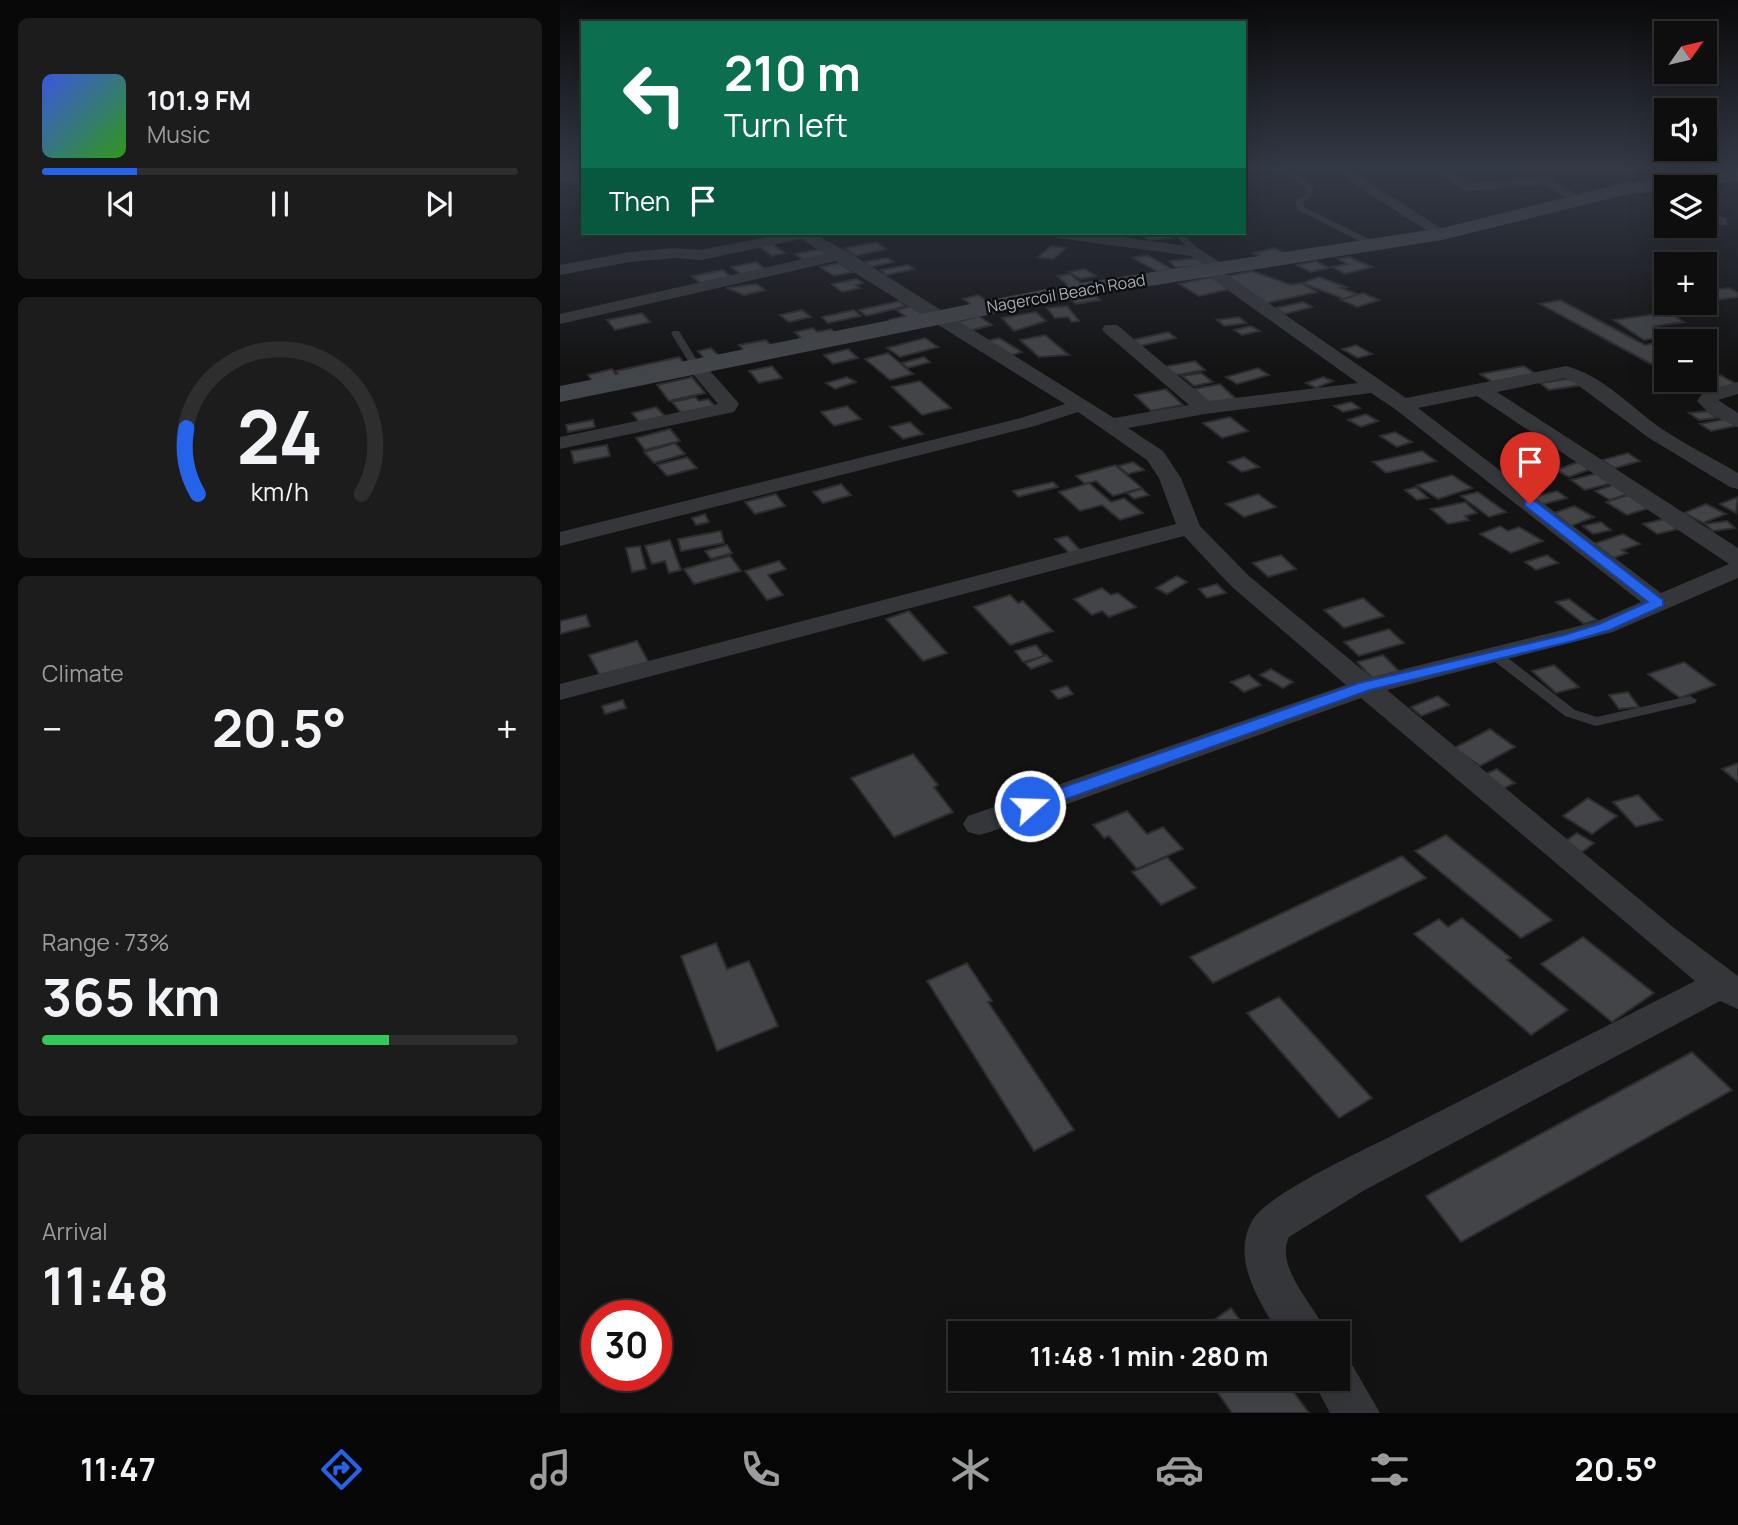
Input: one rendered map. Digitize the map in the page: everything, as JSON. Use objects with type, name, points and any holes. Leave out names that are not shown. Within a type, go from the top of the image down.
[{"type":"main road","name":"Nagercoil Beach Road","points":[[560,394],[1207,262],[1442,234]]},
{"type":"street","points":[[560,270],[630,257],[675,253],[701,255],[794,235]]},
{"type":"street","points":[[807,235],[1081,405],[1154,456],[1170,478],[1189,528],[1240,581],[1651,928],[1730,989],[1349,1178],[1274,1223],[1265,1233],[1262,1245],[1279,1291],[1297,1321]]},
{"type":"street","points":[[1068,235],[1207,262],[1377,386],[1658,603]]},
{"type":"street","points":[[560,319],[842,255]]},
{"type":"street","points":[[1111,329],[1205,408]]},
{"type":"street","points":[[560,443],[729,407],[696,367]]},
{"type":"street","points":[[1402,405],[1559,371],[1574,374],[1656,434],[1738,482]]},
{"type":"street","points":[[1112,425],[1205,408],[1377,386]]},
{"type":"street","points":[[1738,388],[1712,395],[1707,401],[1717,410],[1738,421]]},
{"type":"street","points":[[1480,389],[1738,559]]},
{"type":"street","points":[[560,539],[1028,422],[1081,405]]},
{"type":"street","points":[[560,692],[1189,528]]},
{"type":"street","points":[[979,824],[1365,687],[1604,627],[1738,569]]},
{"type":"street","points":[[1343,1391],[1357,1413]]},
{"type":"lane","points":[[1352,234],[1372,244]]},
{"type":"lane","points":[[1180,235],[1207,262]]},
{"type":"lane","points":[[676,333],[696,367]]},
{"type":"lane","points":[[1495,655],[1570,713],[1596,722],[1690,700]]},
{"type":"building","points":[[1170,235],[1172,238],[1148,240],[1143,236]]},
{"type":"building","points":[[876,242],[886,249],[855,256],[845,248]]},
{"type":"building","points":[[772,244],[785,253],[772,256],[759,247]]},
{"type":"building","points":[[1051,246],[1066,248],[1053,259],[1038,257]]},
{"type":"building","points":[[1275,248],[1285,253],[1263,258],[1253,253]]},
{"type":"building","points":[[820,249],[831,255],[805,261],[795,254]]},
{"type":"building","points":[[1147,255],[1172,269],[1158,272],[1133,258]]},
{"type":"building","points":[[1349,257],[1372,267],[1345,274],[1332,267],[1347,264],[1338,259]]},
{"type":"building","points":[[887,258],[893,262],[870,267],[865,262]]},
{"type":"building","points":[[1200,258],[1206,265],[1176,268],[1169,261]]},
{"type":"building","points":[[1316,261],[1329,268],[1310,272],[1297,265]]},
{"type":"building","points":[[756,262],[767,270],[742,275],[731,267]]},
{"type":"building","points":[[839,263],[853,272],[834,276],[820,267]]},
{"type":"building","points":[[908,265],[914,269],[886,275],[881,270]]},
{"type":"building","points":[[1085,269],[1096,276],[1081,279],[1069,272]]},
{"type":"building","points":[[723,270],[731,277],[700,283],[692,276]]},
{"type":"building","points":[[1252,271],[1291,285],[1301,283],[1317,292],[1267,303],[1223,277]]},
{"type":"building","points":[[1070,274],[1083,285],[1070,287],[1057,276]]},
{"type":"building","points":[[1211,277],[1231,289],[1199,296],[1179,284]]},
{"type":"building","points":[[1319,277],[1357,294],[1344,299],[1302,283]]},
{"type":"building","points":[[857,279],[863,283],[856,285],[860,288],[842,292],[832,284]]},
{"type":"building","points":[[757,284],[765,290],[744,295],[726,288]]},
{"type":"building","points":[[1729,288],[1738,293],[1738,297],[1717,300],[1717,290]]},
{"type":"building","points":[[1363,293],[1379,300],[1357,307],[1341,300]]},
{"type":"building","points":[[978,295],[991,303],[975,307],[963,299]]},
{"type":"building","points":[[1096,296],[1100,300],[1076,304],[1071,300]]},
{"type":"building","points":[[1560,300],[1645,345],[1654,343],[1654,366],[1540,304]]},
{"type":"building","points":[[899,301],[906,306],[866,316],[859,310]]},
{"type":"building","points":[[1303,302],[1312,307],[1285,314],[1275,308]]},
{"type":"building","points":[[911,306],[926,316],[889,320],[905,316],[896,310]]},
{"type":"building","points":[[1067,306],[1079,321],[1072,322],[1068,317],[1055,318],[1047,308]]},
{"type":"building","points":[[802,310],[811,317],[789,322],[780,315]]},
{"type":"building","points":[[854,310],[861,316],[828,323],[822,317]]},
{"type":"building","points":[[1036,312],[1046,321],[1014,331],[1002,318]]},
{"type":"building","points":[[642,313],[650,322],[615,330],[607,320]]},
{"type":"building","points":[[1654,314],[1674,315],[1684,322],[1655,326],[1660,329],[1654,329],[1654,339],[1644,340],[1614,320]]},
{"type":"building","points":[[979,316],[992,325],[969,331],[956,322]]},
{"type":"building","points":[[1239,317],[1246,323],[1224,326],[1217,320]]},
{"type":"building","points":[[1251,326],[1260,331],[1242,335],[1234,330]]},
{"type":"building","points":[[813,328],[817,332],[831,329],[838,336],[806,343],[795,332]]},
{"type":"building","points":[[1168,332],[1176,338],[1140,346],[1132,340]]},
{"type":"building","points":[[1045,335],[1069,355],[1039,357],[1020,340]]},
{"type":"building","points":[[925,338],[938,347],[900,357],[887,348]]},
{"type":"building","points":[[999,338],[1022,352],[1006,357],[983,342]]},
{"type":"building","points":[[766,340],[775,350],[748,355],[739,345]]},
{"type":"building","points":[[1356,345],[1372,354],[1358,358],[1342,349]]},
{"type":"building","points":[[711,348],[721,358],[707,362],[698,351]]},
{"type":"building","points":[[848,349],[858,358],[833,364],[824,355]]},
{"type":"building","points":[[888,353],[913,374],[890,380],[865,359]]},
{"type":"building","points":[[679,357],[686,365],[622,380],[616,371]]},
{"type":"building","points":[[924,357],[930,362],[908,368],[902,363]]},
{"type":"building","points":[[1195,361],[1205,370],[1172,376],[1162,367]]},
{"type":"building","points":[[772,366],[782,378],[759,383],[749,371]]},
{"type":"building","points":[[1524,366],[1537,375],[1494,383],[1480,374]]},
{"type":"building","points":[[1258,368],[1269,375],[1237,384],[1226,377]]},
{"type":"building","points":[[612,369],[620,380],[596,385],[588,375]]},
{"type":"building","points":[[1201,373],[1213,382],[1194,386],[1182,376]]},
{"type":"building","points":[[1717,376],[1738,385],[1718,390]]},
{"type":"building","points":[[692,377],[705,393],[669,401],[657,385]]},
{"type":"building","points":[[847,377],[856,382],[835,389],[826,383]]},
{"type":"building","points":[[1323,377],[1333,381],[1316,388],[1306,383]]},
{"type":"building","points":[[1573,378],[1582,385],[1549,390],[1540,383]]},
{"type":"building","points":[[920,381],[951,408],[922,415],[892,387]]},
{"type":"building","points":[[1220,384],[1238,401],[1211,406],[1194,389]]},
{"type":"building","points":[[1166,389],[1183,405],[1151,411],[1135,395]]},
{"type":"building","points":[[695,397],[699,401],[708,399],[715,406],[682,414],[672,402]]},
{"type":"building","points":[[1351,402],[1360,408],[1343,412],[1334,406]]},
{"type":"building","points":[[847,406],[861,419],[834,426],[821,412]]},
{"type":"building","points":[[656,407],[665,416],[640,423],[632,413]]},
{"type":"building","points":[[1708,411],[1717,418],[1699,420],[1689,413]]},
{"type":"building","points":[[1366,414],[1378,421],[1361,427],[1348,420]]},
{"type":"building","points":[[1230,417],[1248,431],[1222,438],[1203,423]]},
{"type":"building","points":[[1725,419],[1736,426],[1711,431],[1700,424]]},
{"type":"building","points":[[593,420],[595,427],[568,432],[566,425]]},
{"type":"building","points":[[910,422],[923,434],[903,439],[890,427]]},
{"type":"building","points":[[670,429],[680,441],[645,450],[636,438]]},
{"type":"building","points":[[1395,432],[1412,442],[1397,447],[1380,436]]},
{"type":"building","points":[[675,443],[685,454],[654,463],[644,452]]},
{"type":"building","points":[[607,445],[610,456],[574,463],[571,451]]},
{"type":"building","points":[[1422,451],[1436,461],[1386,473],[1373,462]]},
{"type":"building","points":[[1628,453],[1640,461],[1615,468],[1602,460]]},
{"type":"building","points":[[687,457],[697,468],[667,476],[657,465]]},
{"type":"building","points":[[1244,457],[1259,467],[1242,472],[1228,462]]},
{"type":"building","points":[[1133,462],[1144,470],[1128,474],[1118,466]]},
{"type":"building","points":[[1578,462],[1591,469],[1569,477],[1556,470]]},
{"type":"building","points":[[1115,465],[1142,488],[1113,496],[1096,481],[1085,484],[1076,476]]},
{"type":"building","points":[[1598,473],[1612,483],[1585,490],[1571,480]]},
{"type":"building","points":[[1452,475],[1472,488],[1438,499],[1417,485]]},
{"type":"building","points":[[1053,482],[1058,487],[1018,497],[1013,491]]},
{"type":"building","points":[[1089,483],[1111,502],[1124,498],[1143,513],[1120,520],[1102,505],[1080,511],[1059,492]]},
{"type":"building","points":[[841,484],[851,495],[823,503],[813,492]]},
{"type":"building","points":[[1613,485],[1628,494],[1610,500],[1595,491]]},
{"type":"building","points":[[1416,487],[1428,498],[1417,500],[1405,490]]},
{"type":"building","points":[[1142,489],[1149,495],[1134,499],[1127,493]]},
{"type":"building","points":[[1557,491],[1567,498],[1540,505],[1530,498]]},
{"type":"building","points":[[1478,492],[1506,512],[1489,517],[1461,496]]},
{"type":"building","points":[[776,494],[785,506],[755,514],[745,502]]},
{"type":"building","points":[[1258,494],[1276,507],[1244,517],[1226,504]]},
{"type":"building","points":[[1628,495],[1649,508],[1627,515],[1606,502]]},
{"type":"building","points":[[1738,497],[1736,513],[1720,504]]},
{"type":"building","points":[[1465,502],[1477,513],[1465,516],[1469,520],[1448,524],[1431,509]]},
{"type":"building","points":[[1706,504],[1726,514],[1703,523],[1684,513]]},
{"type":"building","points":[[1574,506],[1594,517],[1571,526],[1551,514]]},
{"type":"building","points":[[705,514],[709,522],[696,525],[692,518]]},
{"type":"building","points":[[1664,519],[1678,529],[1657,534],[1643,524]]},
{"type":"building","points":[[1727,521],[1735,528],[1713,531],[1705,524]]},
{"type":"building","points":[[1601,522],[1611,530],[1593,534],[1583,526]]},
{"type":"building","points":[[1500,526],[1508,531],[1519,527],[1543,541],[1511,553],[1480,534]]},
{"type":"building","points":[[721,531],[724,543],[681,551],[678,539]]},
{"type":"building","points":[[1623,534],[1640,544],[1622,550],[1627,553],[1614,558],[1593,544]]},
{"type":"building","points":[[1067,536],[1081,551],[1070,554],[1055,539]]},
{"type":"building","points":[[670,540],[681,570],[669,573],[665,561],[652,564],[645,546]]},
{"type":"building","points":[[727,545],[732,553],[711,559],[705,551]]},
{"type":"building","points":[[640,546],[646,569],[632,572],[626,548]]},
{"type":"building","points":[[1281,555],[1296,569],[1268,577],[1253,563]]},
{"type":"building","points":[[1547,555],[1558,563],[1536,570],[1525,562]]},
{"type":"building","points":[[730,556],[741,571],[694,584],[684,569]]},
{"type":"building","points":[[779,561],[786,569],[768,575],[783,595],[767,600],[745,571]]},
{"type":"building","points":[[1177,576],[1187,582],[1167,594],[1156,588]]},
{"type":"building","points":[[1217,584],[1226,593],[1207,598],[1199,589]]},
{"type":"building","points":[[1102,588],[1111,595],[1118,593],[1136,607],[1109,617],[1102,611],[1092,615],[1074,599]]},
{"type":"building","points":[[1010,595],[1018,603],[1023,601],[1053,631],[1010,645],[974,607]]},
{"type":"building","points":[[1363,598],[1384,616],[1344,628],[1324,610]]},
{"type":"building","points":[[1569,599],[1597,620],[1584,624],[1556,602]]},
{"type":"building","points":[[909,611],[947,653],[923,661],[886,619]]},
{"type":"building","points":[[586,615],[590,626],[560,634],[560,621]]},
{"type":"building","points":[[1389,629],[1404,643],[1359,656],[1344,642]]},
{"type":"building","points":[[637,641],[649,663],[601,678],[589,655]]},
{"type":"building","points":[[1036,645],[1045,656],[1023,662],[1015,651]]},
{"type":"building","points":[[1046,655],[1052,661],[1031,669],[1025,663]]},
{"type":"building","points":[[1383,655],[1399,671],[1373,679],[1357,662]]},
{"type":"building","points":[[1684,662],[1715,685],[1680,698],[1648,674]]},
{"type":"building","points":[[1554,665],[1579,687],[1556,693],[1532,671]]},
{"type":"building","points":[[1271,669],[1293,682],[1283,688],[1260,675]]},
{"type":"building","points":[[1249,675],[1261,685],[1244,692],[1231,682]]},
{"type":"building","points":[[1067,686],[1073,694],[1058,699],[1051,691]]},
{"type":"building","points":[[1628,692],[1639,707],[1619,709],[1609,695]]},
{"type":"building","points":[[1438,696],[1449,705],[1421,716],[1411,707]]},
{"type":"building","points":[[623,700],[626,708],[605,714],[602,706]]},
{"type":"building","points":[[1490,729],[1515,747],[1480,766],[1454,748]]},
{"type":"building","points":[[913,754],[938,785],[934,787],[953,812],[894,837],[851,778]]},
{"type":"building","points":[[1738,763],[1738,782],[1722,769]]},
{"type":"building","points":[[1497,769],[1515,783],[1498,791],[1481,776]]},
{"type":"building","points":[[1638,795],[1662,820],[1636,827],[1613,802]]},
{"type":"building","points":[[1588,798],[1617,816],[1592,834],[1563,816]]},
{"type":"building","points":[[1127,811],[1147,834],[1163,827],[1183,849],[1137,869],[1109,836],[1104,838],[1093,825]]},
{"type":"building","points":[[1577,833],[1594,843],[1578,855],[1561,844]]},
{"type":"building","points":[[1446,835],[1552,920],[1521,938],[1415,851]]},
{"type":"building","points":[[1402,856],[1426,878],[1213,983],[1190,957]]},
{"type":"building","points":[[1167,857],[1196,888],[1161,905],[1132,872]]},
{"type":"building","points":[[1462,918],[1511,958],[1507,960],[1568,1010],[1531,1035],[1414,934],[1439,919],[1448,927]]},
{"type":"building","points":[[1583,937],[1654,993],[1612,1022],[1541,964]]},
{"type":"building","points":[[716,943],[727,969],[749,961],[778,1026],[717,1051],[681,956]]},
{"type":"building","points":[[967,963],[992,1001],[988,1002],[1074,1130],[1034,1151],[927,981]]},
{"type":"building","points":[[1279,997],[1372,1098],[1339,1118],[1247,1013]]},
{"type":"building","points":[[1692,1052],[1732,1090],[1461,1242],[1426,1196]]},
{"type":"building","points":[[1231,1308],[1240,1321],[1212,1321]]},
{"type":"building","points":[[1216,1391],[1293,1391],[1309,1413],[1232,1413]]},
{"type":"route","points":[[1030,806],[1365,687],[1568,638],[1604,627],[1658,603],[1530,504]]}]
